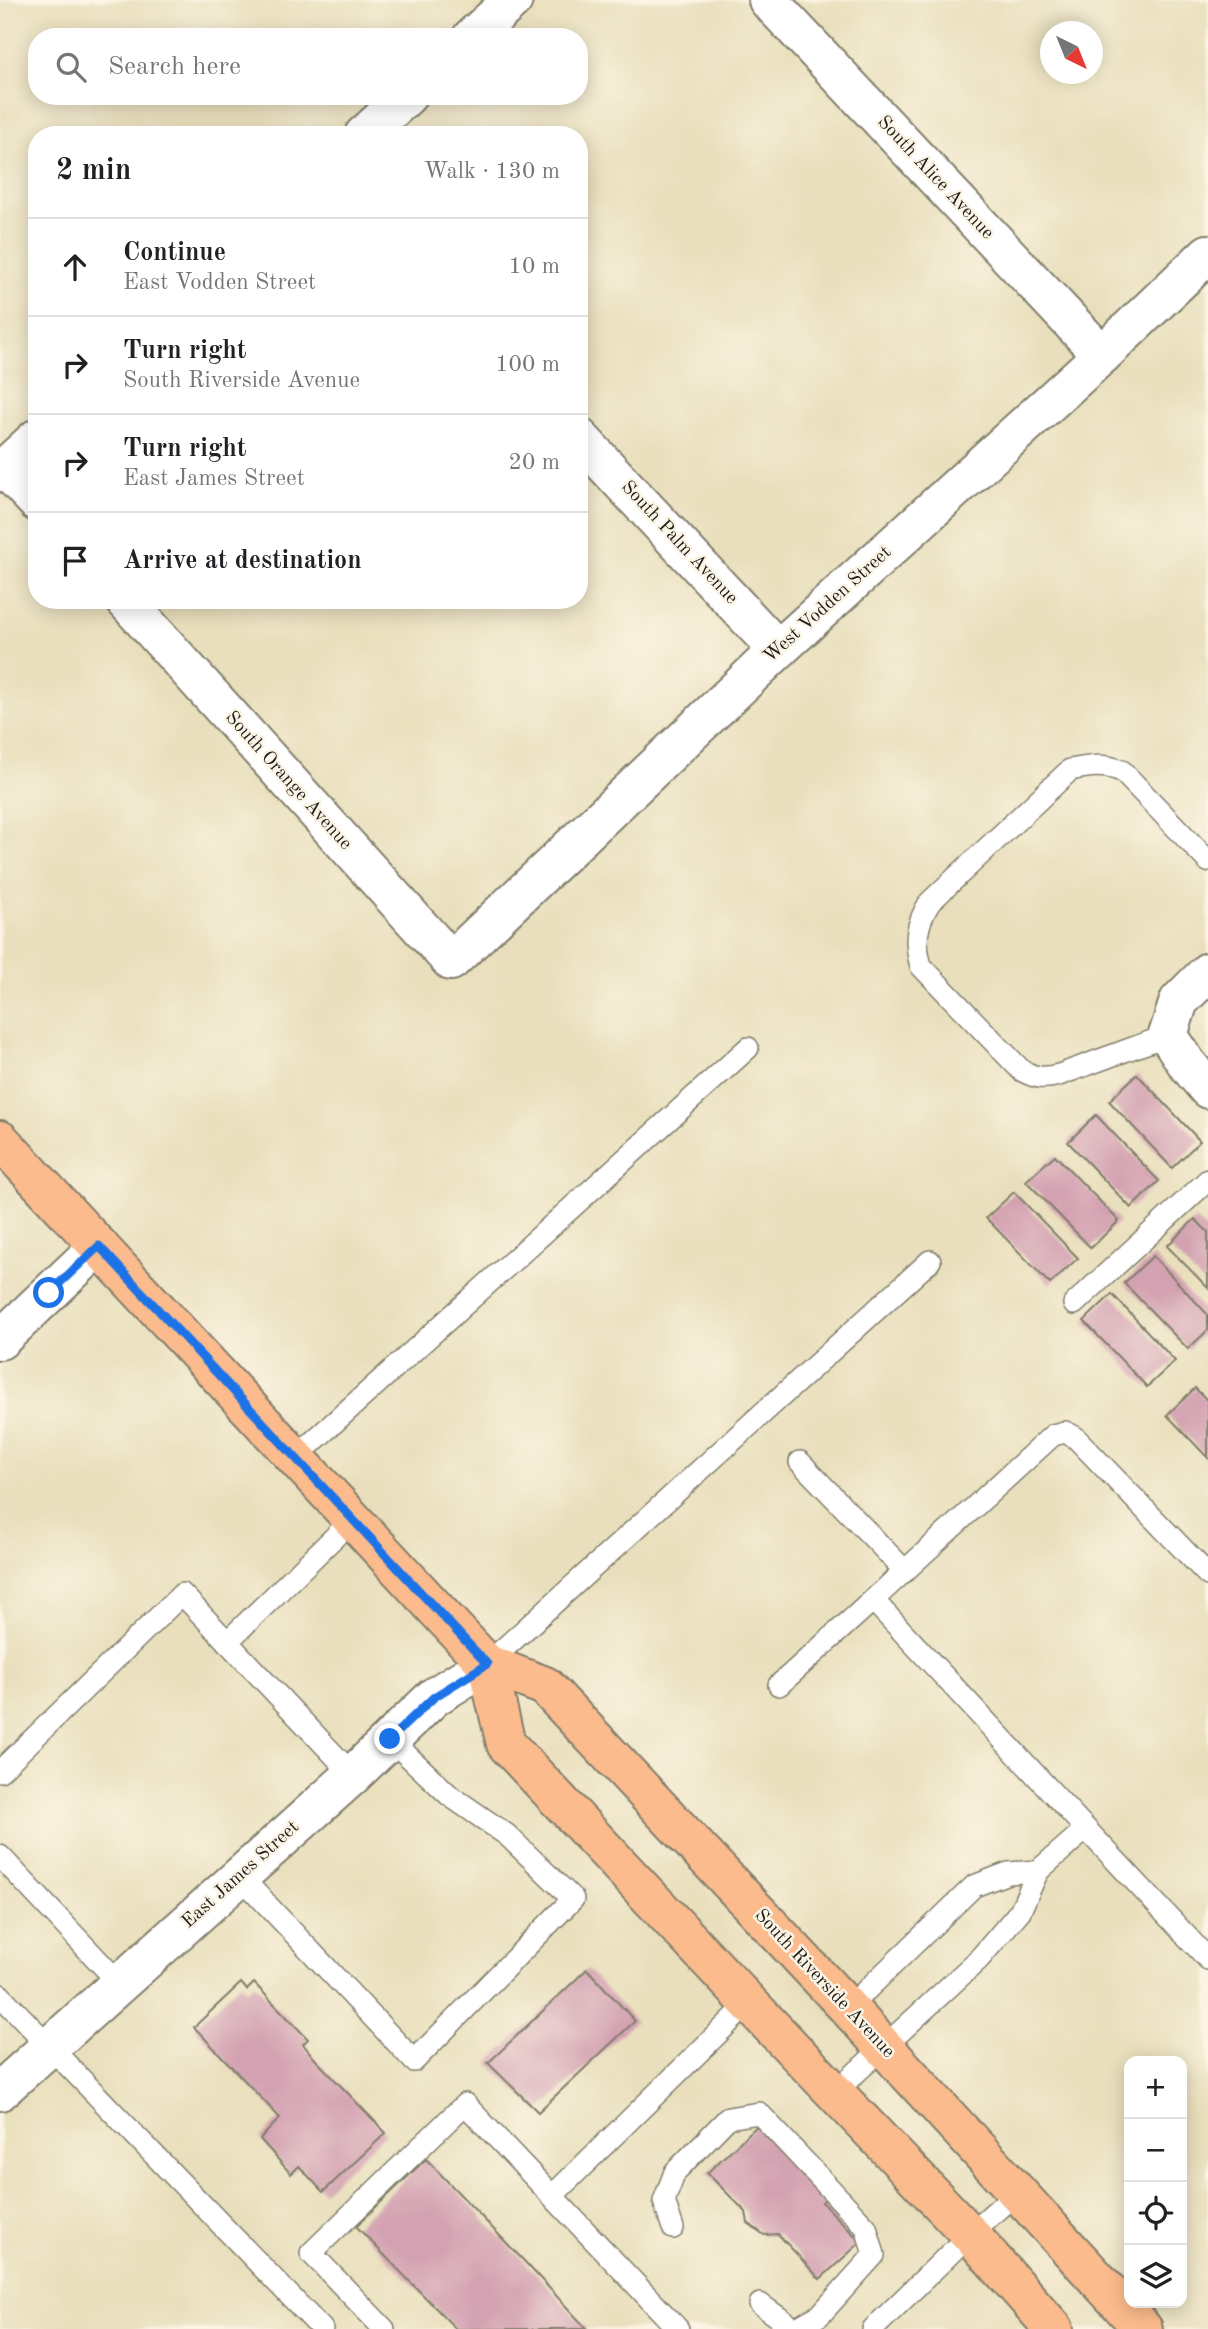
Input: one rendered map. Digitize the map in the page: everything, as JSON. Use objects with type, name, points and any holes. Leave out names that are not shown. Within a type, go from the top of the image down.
[{"type":"main road","name":"South Riverside Avenue","points":[[0,1140],[487,1664],[545,1686],[848,2008],[1143,2329]]},
{"type":"main road","name":"South Riverside Avenue","points":[[487,1664],[506,1744],[970,2234],[1054,2329]]},
{"type":"street","points":[[482,28],[513,0]]},
{"type":"street","name":"South Alice Avenue","points":[[768,0],[1102,355]]},
{"type":"street","points":[[374,126],[397,105]]},
{"type":"street","name":"West Vodden Street","points":[[452,961],[778,650],[1102,355],[1208,254]]},
{"type":"street","points":[[28,446],[3,470],[28,494]]},
{"type":"street","name":"South Palm Avenue","points":[[588,447],[778,650]]},
{"type":"street","name":"South Orange Avenue","points":[[133,609],[452,961]]},
{"type":"street","points":[[1208,972],[1179,1001],[1168,1035],[1208,1089]]},
{"type":"street","points":[[0,1340],[99,1246]]},
{"type":"street","name":"East James Street","points":[[0,2091],[353,1775],[434,1697],[487,1664]]},
{"type":"lane","points":[[1168,1035],[1059,1075],[1046,1079],[1034,1077],[1021,1070],[921,966],[916,949],[920,917],[930,902],[1070,770],[1107,765],[1122,771],[1208,861]]},
{"type":"lane","points":[[296,1457],[748,1048]]},
{"type":"lane","points":[[1074,1304],[1208,1180]]},
{"type":"lane","points":[[487,1664],[930,1261]]},
{"type":"lane","points":[[779,1685],[1053,1435],[1065,1432],[1075,1437],[1208,1575]]},
{"type":"lane","points":[[800,1462],[905,1571]]},
{"type":"lane","points":[[227,1642],[353,1519]]},
{"type":"lane","points":[[0,1771],[182,1594],[353,1775]]},
{"type":"lane","points":[[873,1600],[1208,1959]]},
{"type":"lane","points":[[240,1876],[414,2061],[573,1899],[507,1835],[449,1795],[390,1739]]},
{"type":"lane","points":[[835,2092],[979,1959],[1020,1910],[1038,1871],[1086,1829]]},
{"type":"lane","points":[[0,1856],[120,1984]]},
{"type":"lane","points":[[848,2008],[974,1886],[1008,1873],[1038,1871]]},
{"type":"lane","points":[[0,1995],[322,2329]]},
{"type":"lane","points":[[552,2196],[749,2003]]},
{"type":"lane","points":[[384,2329],[310,2253],[465,2104],[678,2329]]},
{"type":"lane","points":[[673,2228],[664,2201],[674,2172],[728,2118],[760,2113],[866,2227],[874,2255],[820,2315],[795,2329],[761,2304]]},
{"type":"lane","points":[[873,2329],[1017,2192]]},
{"type":"building","points":[[1137,1074],[1200,1141],[1172,1168],[1109,1101]]},
{"type":"building","points":[[1096,1115],[1159,1181],[1131,1208],[1068,1142]]},
{"type":"building","points":[[1055,1155],[1119,1221],[1091,1248],[1026,1181]]},
{"type":"building","points":[[1014,1192],[1078,1258],[1050,1284],[986,1218]]},
{"type":"building","points":[[1195,1219],[1208,1232],[1208,1288],[1167,1246]]},
{"type":"building","points":[[1153,1256],[1208,1315],[1208,1330],[1188,1349],[1124,1283]]},
{"type":"building","points":[[1112,1294],[1175,1361],[1147,1387],[1084,1321]]},
{"type":"building","points":[[1195,1388],[1208,1401],[1208,1458],[1167,1415]]},
{"type":"building","points":[[587,1969],[635,2021],[538,2112],[488,2063]]},
{"type":"building","points":[[241,1983],[247,1990],[254,1983],[308,2039],[303,2044],[315,2059],[386,2133],[323,2192],[299,2166],[291,2174],[260,2139],[280,2118],[194,2027]]},
{"type":"building","points":[[760,2123],[827,2198],[822,2202],[861,2242],[820,2279],[778,2234],[764,2235],[748,2223],[746,2212],[707,2173]]},
{"type":"building","points":[[426,2159],[587,2329],[456,2329],[356,2226]]},
{"type":"route","points":[[49,1293],[99,1246],[487,1664],[434,1697],[390,1739]]}]
